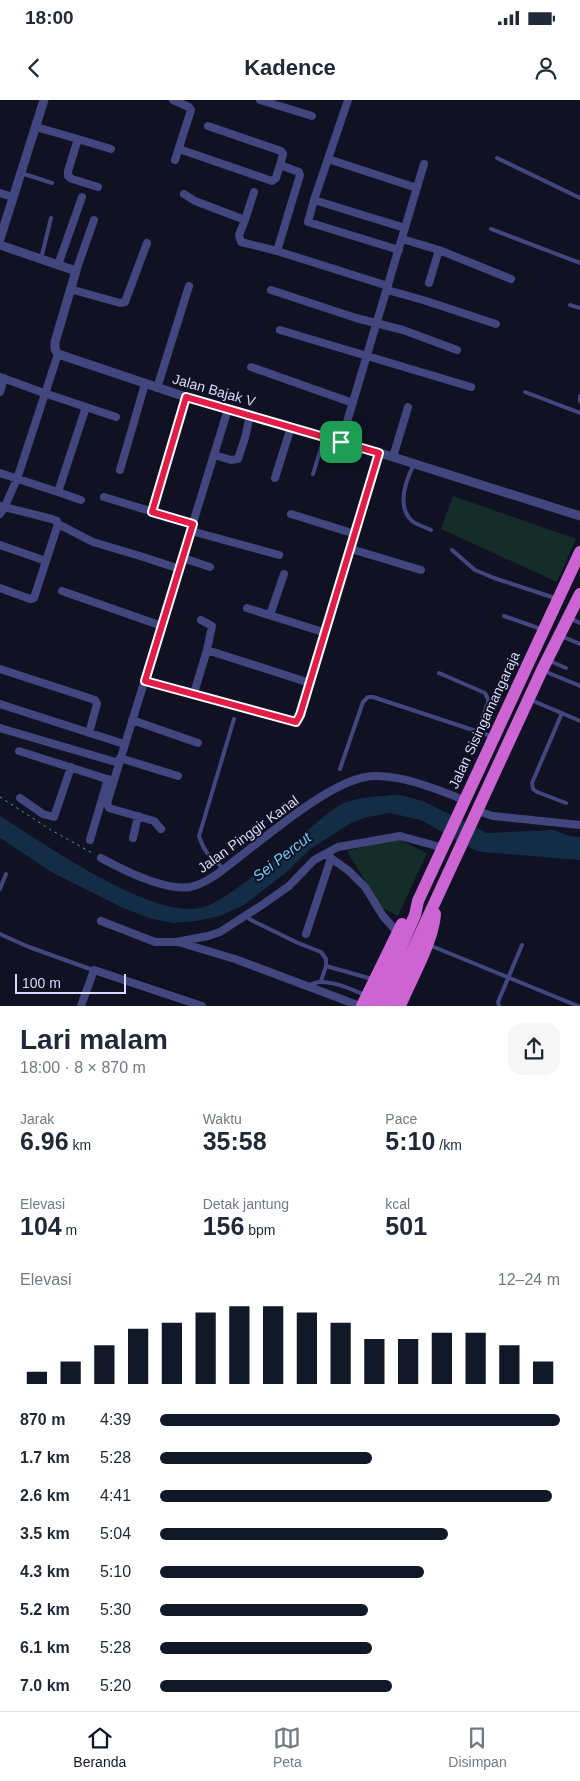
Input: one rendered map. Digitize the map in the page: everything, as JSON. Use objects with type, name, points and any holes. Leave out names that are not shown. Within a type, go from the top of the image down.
[{"type":"highway","name":"Jalan Sisingamangaraja","points":[[418,902],[557,598],[580,552]]},
{"type":"highway","points":[[366,1003],[385,984],[436,901],[545,665],[560,636],[574,621],[580,594]]},
{"type":"highway","points":[[400,1006],[434,924],[436,901]]},
{"type":"highway","points":[[388,1006],[385,984],[398,933],[406,917],[418,902]]},
{"type":"highway","points":[[385,984],[415,915],[418,902]]},
{"type":"street","points":[[0,239],[44,100]]},
{"type":"street","points":[[260,100],[312,116]]},
{"type":"street","points":[[348,100],[308,221],[310,224],[399,250]]},
{"type":"street","points":[[175,160],[192,110],[177,101]]},
{"type":"street","points":[[179,149],[272,181],[276,178],[283,154],[281,151],[208,126]]},
{"type":"street","points":[[36,127],[111,148]]},
{"type":"street","points":[[78,139],[68,176],[98,187]]},
{"type":"street","points":[[328,159],[417,188]]},
{"type":"street","points":[[341,442],[424,164]]},
{"type":"street","points":[[277,251],[300,175],[296,170],[280,165]]},
{"type":"street","points":[[254,192],[239,235],[241,242],[277,251],[496,324]]},
{"type":"street","points":[[0,193],[13,197]]},
{"type":"street","points":[[184,194],[194,201],[244,220]]},
{"type":"street","points":[[58,264],[82,197]]},
{"type":"street","points":[[314,200],[405,228]]},
{"type":"street","points":[[0,514],[17,479],[58,354],[54,349],[55,342],[70,289],[94,220]]},
{"type":"street","points":[[402,240],[439,250],[511,279]]},
{"type":"street","points":[[70,289],[120,303],[125,302],[147,243]]},
{"type":"street","points":[[0,245],[76,271]]},
{"type":"street","points":[[429,284],[439,250]]},
{"type":"street","points":[[157,388],[189,286]]},
{"type":"street","points":[[271,290],[419,336],[457,350]]},
{"type":"street","points":[[280,330],[471,387]]},
{"type":"street","name":"Jalan Bajak V","points":[[58,354],[157,388],[393,457],[580,516]]},
{"type":"street","points":[[252,367],[353,403]]},
{"type":"street","points":[[0,392],[2,378],[44,394],[116,417]]},
{"type":"street","points":[[120,470],[146,384]]},
{"type":"street","points":[[152,512],[186,397]]},
{"type":"street","points":[[393,457],[408,406]]},
{"type":"street","points":[[58,492],[86,407]]},
{"type":"street","points":[[90,840],[120,760],[228,409]]},
{"type":"street","points":[[214,454],[231,460],[238,459],[250,415]]},
{"type":"street","points":[[275,478],[291,427]]},
{"type":"street","points":[[145,681],[294,722],[299,719],[379,453]]},
{"type":"street","points":[[0,473],[81,500]]},
{"type":"street","points":[[104,497],[152,512],[192,528],[279,555]]},
{"type":"street","points":[[3,506],[52,519],[93,542],[180,569]]},
{"type":"street","points":[[291,514],[355,534]]},
{"type":"street","points":[[0,588],[30,599],[34,598],[58,524]]},
{"type":"street","points":[[0,545],[46,561]]},
{"type":"street","points":[[351,549],[421,570]]},
{"type":"street","points":[[183,558],[210,567]]},
{"type":"street","points":[[270,615],[284,574]]},
{"type":"street","points":[[62,591],[162,626]]},
{"type":"street","points":[[247,608],[326,633]]},
{"type":"street","points":[[194,693],[212,626],[201,620]]},
{"type":"street","points":[[206,650],[310,683]]},
{"type":"street","points":[[0,670],[95,700],[97,704],[89,733]]},
{"type":"street","points":[[0,704],[124,744]]},
{"type":"street","points":[[132,720],[198,743]]},
{"type":"street","points":[[0,728],[178,776]]},
{"type":"street","points":[[19,751],[111,780]]},
{"type":"street","points":[[20,798],[43,814],[54,817],[71,767]]},
{"type":"street","name":"Jalan Pinggir Kanal","points":[[101,858],[138,876],[177,887],[189,887],[224,869],[313,802],[339,786],[365,777],[382,777],[424,784],[462,804]]},
{"type":"street","points":[[111,780],[107,802],[108,807],[156,822],[161,829]]},
{"type":"street","points":[[476,812],[493,816],[580,826]]},
{"type":"street","points":[[133,838],[138,816]]},
{"type":"street","points":[[101,921],[155,942],[176,942],[220,932],[289,886],[314,860],[328,856],[338,847],[400,836],[444,848]]},
{"type":"street","points":[[328,856],[349,871],[365,887],[383,916],[398,933]]},
{"type":"street","points":[[306,934],[328,856]]},
{"type":"street","points":[[176,942],[235,959],[308,987],[366,1003]]},
{"type":"street","points":[[81,1006],[94,970],[202,1006]]},
{"type":"lane","points":[[497,158],[580,198]]},
{"type":"lane","points":[[21,173],[52,183]]},
{"type":"lane","points":[[41,258],[51,218]]},
{"type":"lane","points":[[491,230],[580,263]]},
{"type":"lane","points":[[570,305],[580,308]]},
{"type":"lane","points":[[525,392],[580,412]]},
{"type":"lane","points":[[580,396],[580,401]]},
{"type":"lane","points":[[313,474],[324,438]]},
{"type":"lane","points":[[414,464],[404,493],[403,502],[406,511],[414,522],[430,530]]},
{"type":"lane","points":[[452,550],[475,570],[557,598]]},
{"type":"lane","points":[[504,616],[543,630]]},
{"type":"lane","points":[[560,636],[580,644]]},
{"type":"lane","points":[[545,665],[566,668]]},
{"type":"lane","points":[[545,665],[580,686]]},
{"type":"lane","points":[[439,673],[485,693],[488,703],[477,731]]},
{"type":"lane","points":[[340,769],[363,702],[368,697],[373,697],[493,737]]},
{"type":"lane","points":[[529,700],[580,721]]},
{"type":"lane","points":[[562,713],[532,783],[533,788],[537,792],[566,803]]},
{"type":"lane","points":[[224,869],[203,850],[199,836],[234,718]]},
{"type":"lane","points":[[0,889],[6,874]]},
{"type":"lane","points":[[246,916],[290,939],[322,952],[326,959],[326,966],[321,981]]},
{"type":"lane","points":[[0,934],[94,970]]},
{"type":"lane","points":[[426,944],[578,1006]]},
{"type":"lane","points":[[499,1006],[498,1002],[507,978],[522,945]]},
{"type":"lane","points":[[326,966],[385,984]]},
{"type":"lane","points":[[308,987],[312,983],[321,981],[366,1003]]},
{"type":"path","points":[[0,797],[51,830],[101,858]]},
{"type":"green space","points":[[453,496],[576,539],[557,582],[441,529]]},
{"type":"green space","points":[[396,838],[427,853],[398,916],[381,907],[347,851]]},
{"type":"water","name":"Sei Percut","points":[[400,795],[423,801],[487,833],[554,830],[569,836],[580,837],[580,860],[482,852],[474,850],[421,820],[390,813],[367,817],[351,823],[310,849],[288,871],[244,905],[220,916],[173,923],[149,918],[123,908],[53,873],[0,838],[0,816],[70,860],[129,892],[158,903],[183,909],[204,907],[214,903],[246,882],[337,807],[355,800]]},
{"type":"route","points":[[186,397],[341,442],[379,453],[298,720],[290,721],[145,681],[193,524],[152,512],[186,397]]}]
